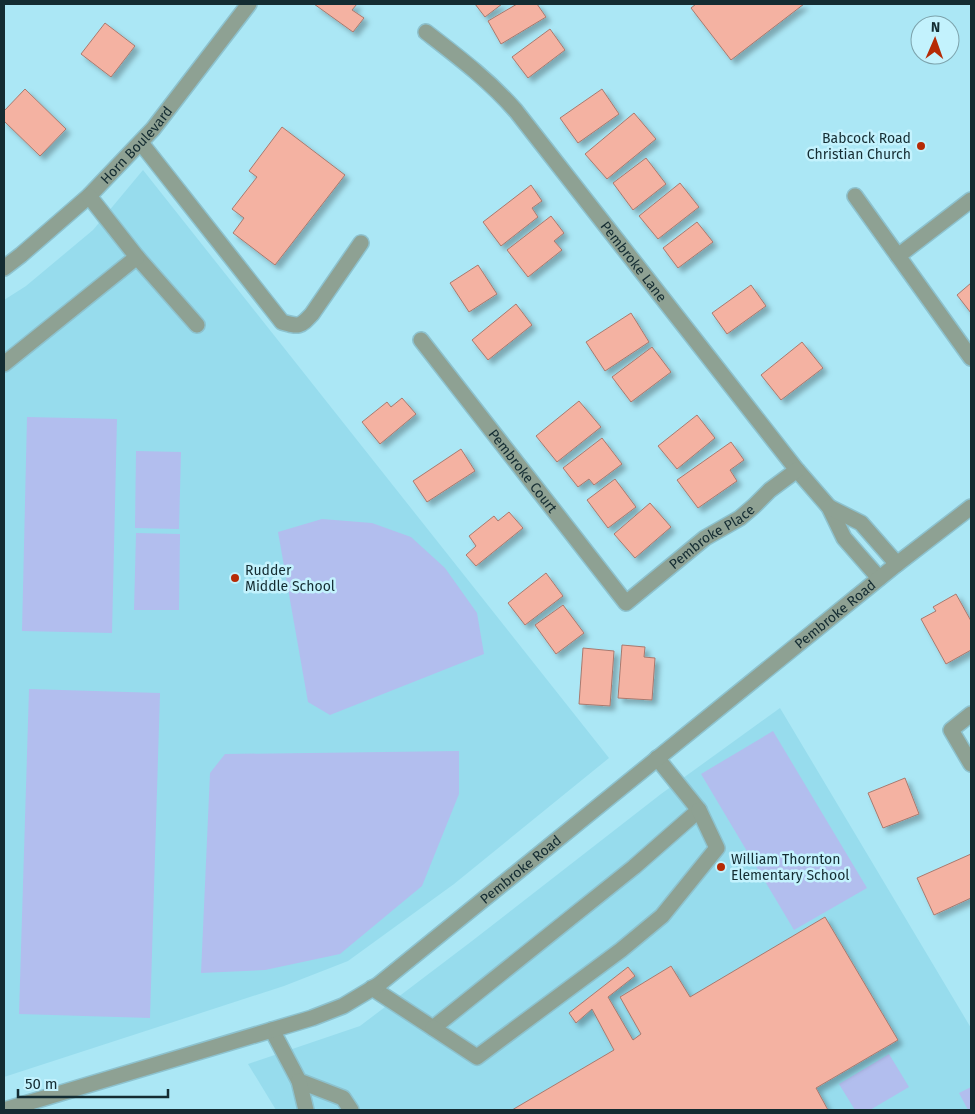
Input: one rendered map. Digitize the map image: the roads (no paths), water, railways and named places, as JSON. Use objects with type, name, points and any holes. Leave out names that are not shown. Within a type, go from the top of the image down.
[{"type":"street","name":"Horn Boulevard","points":[[4,268],[22,255],[89,196],[154,129],[249,4]]},
{"type":"street","name":"Pembroke Lane","points":[[426,32],[473,69],[503,96],[516,111],[828,507],[844,538],[879,578]]},
{"type":"street","points":[[141,143],[282,322],[294,326],[302,324],[312,314],[361,243]]},
{"type":"street","points":[[89,196],[137,257],[197,325]]},
{"type":"street","points":[[854,196],[971,358]]},
{"type":"street","points":[[898,256],[971,200]]},
{"type":"street","points":[[4,364],[137,257]]},
{"type":"street","name":"Pembroke Court","points":[[421,340],[626,603]]},
{"type":"street","name":"Pembroke Place","points":[[626,603],[705,538],[740,518],[770,490],[797,470]]},
{"type":"street","name":"Pembroke Lane","points":[[828,507],[861,523],[897,564]]},
{"type":"street","name":"Pembroke Road","points":[[4,1110],[312,1018],[343,1006],[372,988],[879,578],[971,507]]},
{"type":"street","points":[[971,714],[951,730],[971,764]]},
{"type":"street","points":[[372,988],[477,1056],[655,922],[662,916],[717,848],[698,810],[657,758]]},
{"type":"street","points":[[433,1028],[634,867],[698,810]]},
{"type":"street","points":[[272,1030],[299,1081],[306,1110]]},
{"type":"street","points":[[299,1081],[343,1098],[351,1110]]},
{"type":"place","name":"Babcock Road Christian Church","points":[[921,146]]},
{"type":"place","name":"Rudder Middle School","points":[[235,578]]},
{"type":"place","name":"William Thornton Elementary School","points":[[721,867]]}]
